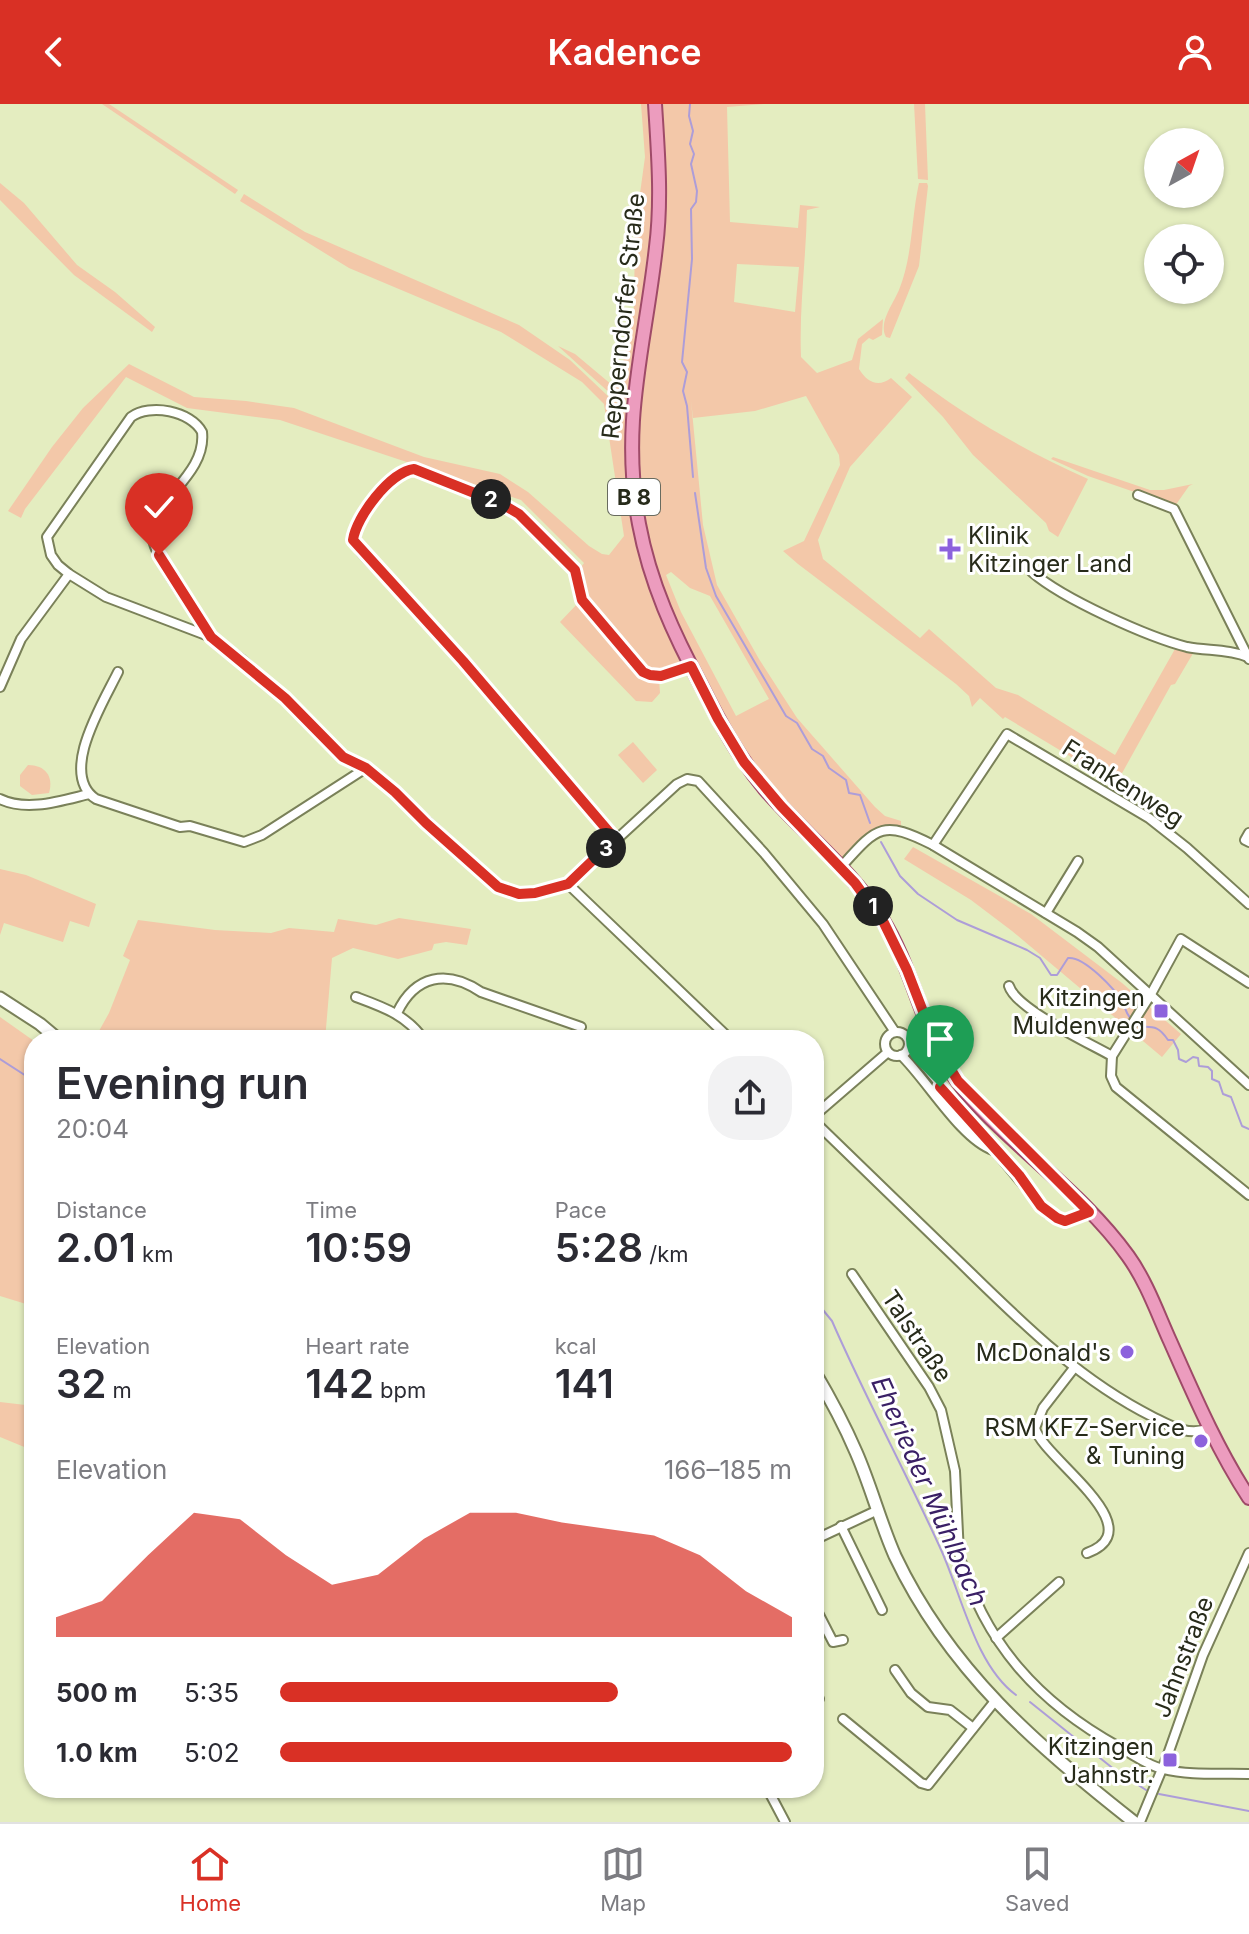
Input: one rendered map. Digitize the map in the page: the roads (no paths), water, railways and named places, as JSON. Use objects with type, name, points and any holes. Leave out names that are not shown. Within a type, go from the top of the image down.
[{"type":"main road","name":"Repperndorfer Straße","points":[[655,104],[657,244],[632,409],[633,488],[655,588],[718,719],[744,762],[781,806],[841,867],[891,934],[936,1045],[958,1081],[1089,1212],[1138,1271],[1210,1428],[1249,1498]]},
{"type":"main road","points":[[0,998],[47,1030]]},
{"type":"main road","points":[[824,1388],[836,1408],[896,1556],[956,1656],[995,1701],[1050,1755],[1137,1822]]},
{"type":"street","points":[[211,637],[106,597],[69,574],[51,555],[47,537],[131,417],[148,409],[191,418],[202,432],[201,455],[157,516],[151,533],[154,546],[211,637],[285,698],[343,757],[366,768],[498,887],[519,894],[568,884],[677,784],[687,779],[698,781],[754,841],[823,924],[895,1032],[907,1037],[909,1047],[994,1150],[1019,1175],[1047,1213],[1065,1221],[1089,1212]]},
{"type":"street","points":[[615,839],[463,661],[362,553],[353,540],[354,531],[387,484],[410,469],[502,504],[519,514],[575,570],[582,600],[640,669],[650,675],[661,676],[691,666]]},
{"type":"street","points":[[1138,495],[1174,509],[1248,655]]},
{"type":"street","points":[[1032,572],[1085,604],[1159,639],[1248,655]]},
{"type":"street","points":[[0,687],[21,639],[69,574]]},
{"type":"street","points":[[118,672],[81,754],[81,778],[89,794],[96,799],[180,827],[190,826],[244,842],[254,840],[366,768]]},
{"type":"street","name":"Frankenweg","points":[[933,845],[1007,734],[1149,818],[1249,904]]},
{"type":"street","points":[[0,799],[12,805],[27,805],[89,794]]},
{"type":"street","points":[[841,867],[878,831],[887,829],[909,833],[933,845],[1098,947],[1248,1083]]},
{"type":"street","points":[[1249,833],[1245,840],[1249,842]]},
{"type":"street","points":[[1046,913],[1078,861]]},
{"type":"street","points":[[568,884],[721,1030]]},
{"type":"street","points":[[1249,983],[1181,939],[1112,1056],[1111,1076],[1116,1087],[1249,1195]]},
{"type":"street","points":[[397,1013],[404,998],[422,983],[445,978],[469,984],[481,992],[581,1027]]},
{"type":"street","points":[[1009,986],[1012,995],[1050,1022],[1112,1056]]},
{"type":"street","points":[[356,997],[397,1013],[416,1030]]},
{"type":"street","points":[[888,1052],[885,1045],[887,1039],[895,1032]]},
{"type":"street","points":[[901,1055],[909,1047]]},
{"type":"street","points":[[888,1052],[901,1055],[969,1133],[985,1147],[994,1150]]},
{"type":"street","points":[[824,1110],[888,1052]]},
{"type":"street","points":[[824,1129],[1074,1368],[1122,1401],[1169,1425],[1188,1432],[1210,1428]]},
{"type":"street","name":"Talstraße","points":[[852,1274],[929,1387],[941,1410],[955,1471],[959,1554],[973,1599],[1016,1667],[1052,1701],[1102,1737],[1162,1769],[1249,1774]]},
{"type":"street","points":[[1074,1368],[1043,1408],[1035,1428],[1042,1444],[1085,1487],[1108,1518],[1109,1525],[1100,1546],[1087,1553]]},
{"type":"street","points":[[824,1535],[878,1510]]},
{"type":"street","points":[[841,1526],[882,1610]]},
{"type":"street","name":"Jahnstraße","points":[[1137,1822],[1162,1769],[1203,1655],[1249,1553]]},
{"type":"street","points":[[996,1638],[1059,1582]]},
{"type":"street","points":[[824,1624],[833,1642],[843,1640]]},
{"type":"street","points":[[895,1670],[911,1693],[928,1707],[950,1710],[973,1728]]},
{"type":"street","points":[[843,1719],[924,1785],[933,1782],[995,1701]]},
{"type":"street","points":[[772,1798],[785,1822]]},
{"type":"waterway","points":[[690,104],[693,131],[690,144],[694,154],[691,164],[697,191],[696,202],[691,209],[692,259],[682,362],[687,372],[683,391],[693,477]]},
{"type":"waterway","points":[[695,493],[706,568],[716,596],[786,716],[797,723],[812,749],[823,756],[829,768],[846,780],[849,793],[860,795],[870,823]]},
{"type":"waterway","points":[[881,842],[900,876],[918,894],[957,920],[1027,950],[1040,958],[1051,975],[1057,975],[1068,958],[1082,962],[1113,990],[1132,1020]]},
{"type":"waterway","points":[[1137,1024],[1157,1029],[1168,1040],[1173,1040],[1179,1059],[1186,1062],[1193,1057],[1198,1058],[1199,1066],[1208,1067],[1223,1094],[1231,1097],[1242,1126],[1249,1129]]},
{"type":"waterway","name":"Eherieder Mühlbach","points":[[0,1059],[24,1075]]},
{"type":"waterway","name":"Eherieder Mühlbach","points":[[824,1311],[832,1321],[929,1523],[980,1649],[990,1667],[1016,1695]]},
{"type":"waterway","name":"Eherieder Mühlbach","points":[[1030,1702],[1115,1770],[1146,1790]]},
{"type":"waterway","name":"Eherieder Mühlbach","points":[[1159,1794],[1249,1811]]},
{"type":"place","name":"Klinik Kitzinger Land","points":[[950,549]]},
{"type":"place","name":"Kitzingen Muldenweg","points":[[1161,1011]]},
{"type":"place","name":"McDonald's","points":[[1127,1352]]},
{"type":"place","name":"RSM KFZ-Service & Tuning","points":[[1201,1441]]},
{"type":"place","name":"Kitzingen Jahnstr.","points":[[1170,1760]]}]
